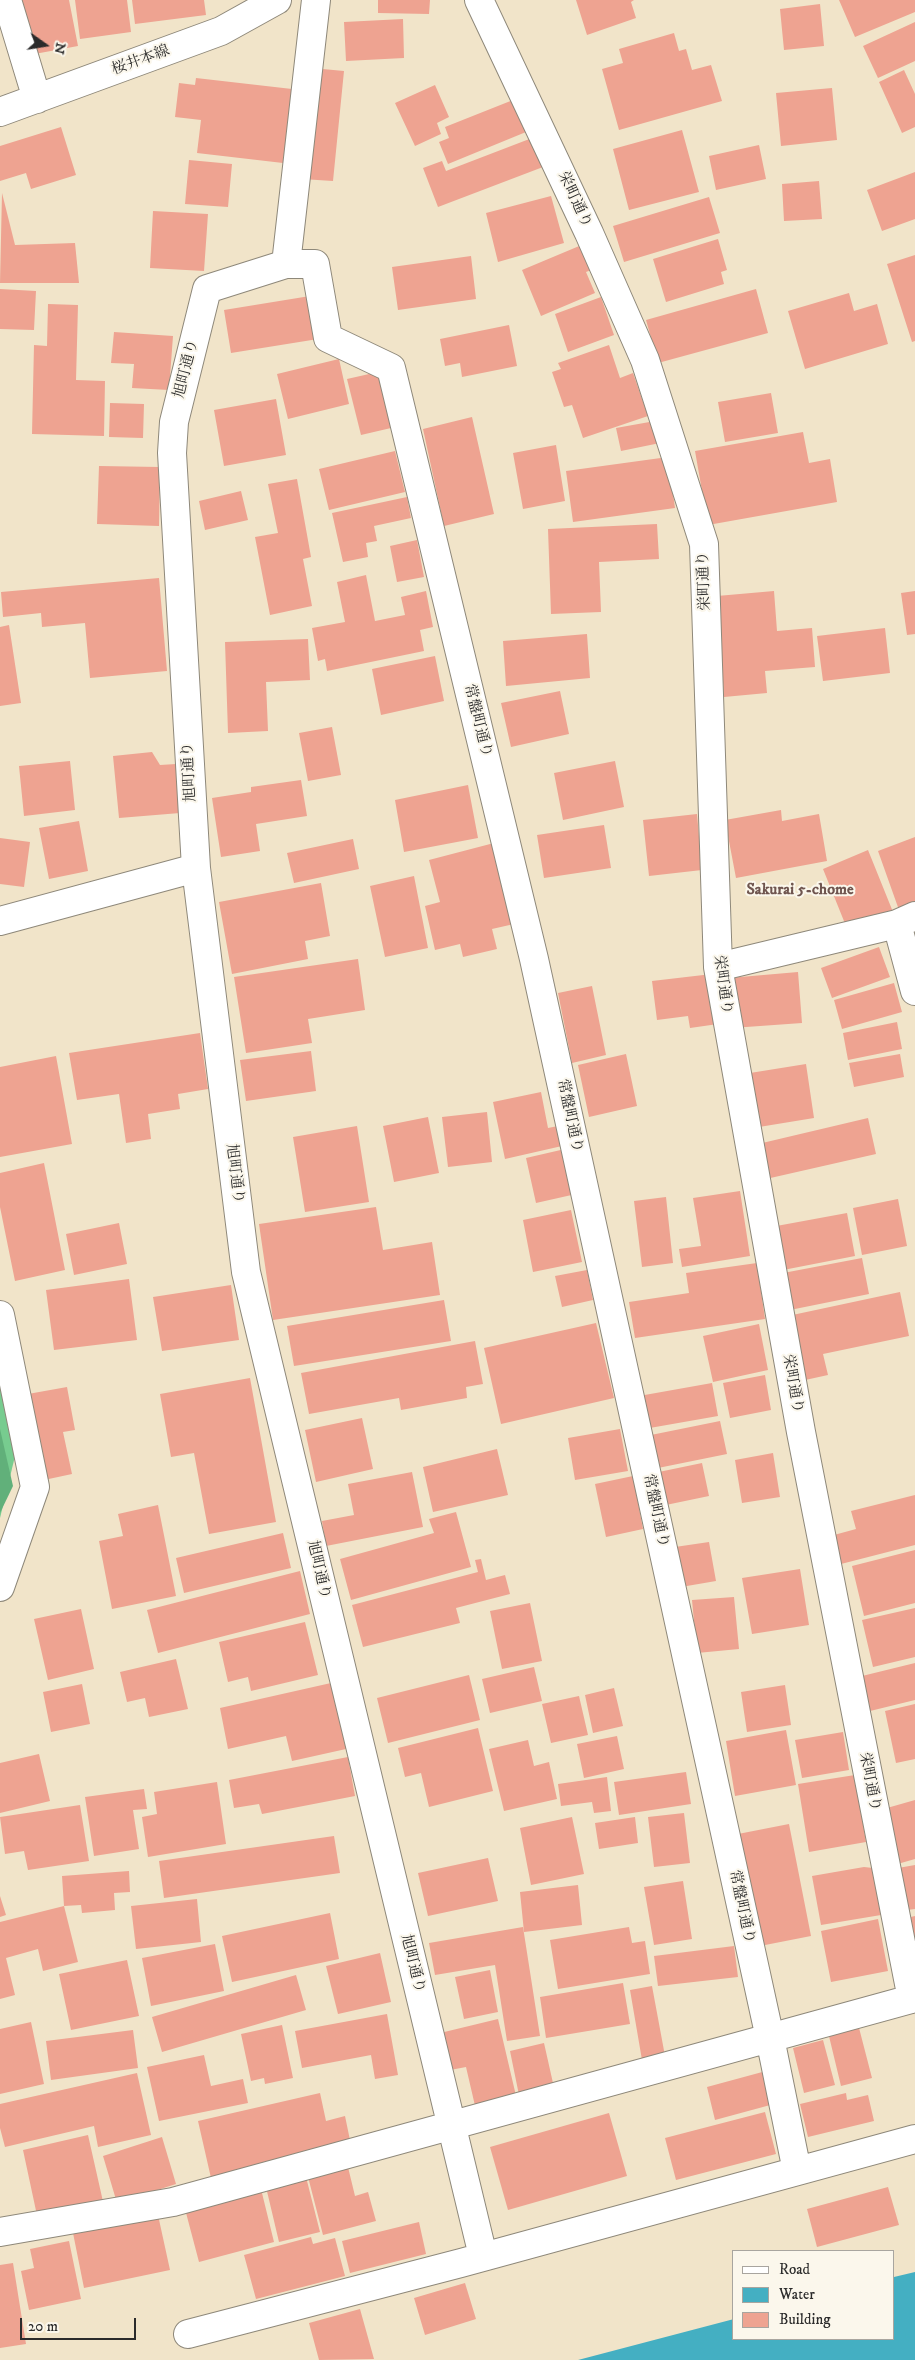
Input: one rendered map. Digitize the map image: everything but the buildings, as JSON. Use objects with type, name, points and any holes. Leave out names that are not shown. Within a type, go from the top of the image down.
[{"type":"street","points":[[8,0],[37,99]]},
{"type":"street","name":"桜井本線","points":[[0,112],[221,31],[277,0]]},
{"type":"street","points":[[286,264],[316,0]]},
{"type":"street","name":"栄町通り","points":[[479,0],[589,233],[645,360],[704,544],[718,967],[800,1432],[914,1999]]},
{"type":"street","name":"旭町通り","points":[[286,264],[207,290],[174,422],[172,453],[196,868],[246,1272],[483,2256]]},
{"type":"street","name":"常盤町通り","points":[[286,264],[315,264],[328,338],[391,368],[534,959],[770,2038]]},
{"type":"street","points":[[0,921],[196,868]]},
{"type":"street","points":[[718,967],[906,920],[915,991]]},
{"type":"street","points":[[0,1315],[35,1486],[0,1587]]},
{"type":"street","points":[[1,2226],[174,2202],[914,1999]]},
{"type":"street","points":[[770,2038],[797,2171]]},
{"type":"street","points":[[188,2334],[915,2139]]},
{"type":"green space","points":[[0,1368],[17,1448],[0,1518]]},
{"type":"green space","points":[[0,1429],[13,1486],[0,1513]]},
{"type":"water","points":[[915,2272],[915,2360],[578,2360],[732,2320],[732,2340],[895,2340],[895,2277]]},
{"type":"district","name":"Sakurai 5-chome","points":[[800,891]]}]
